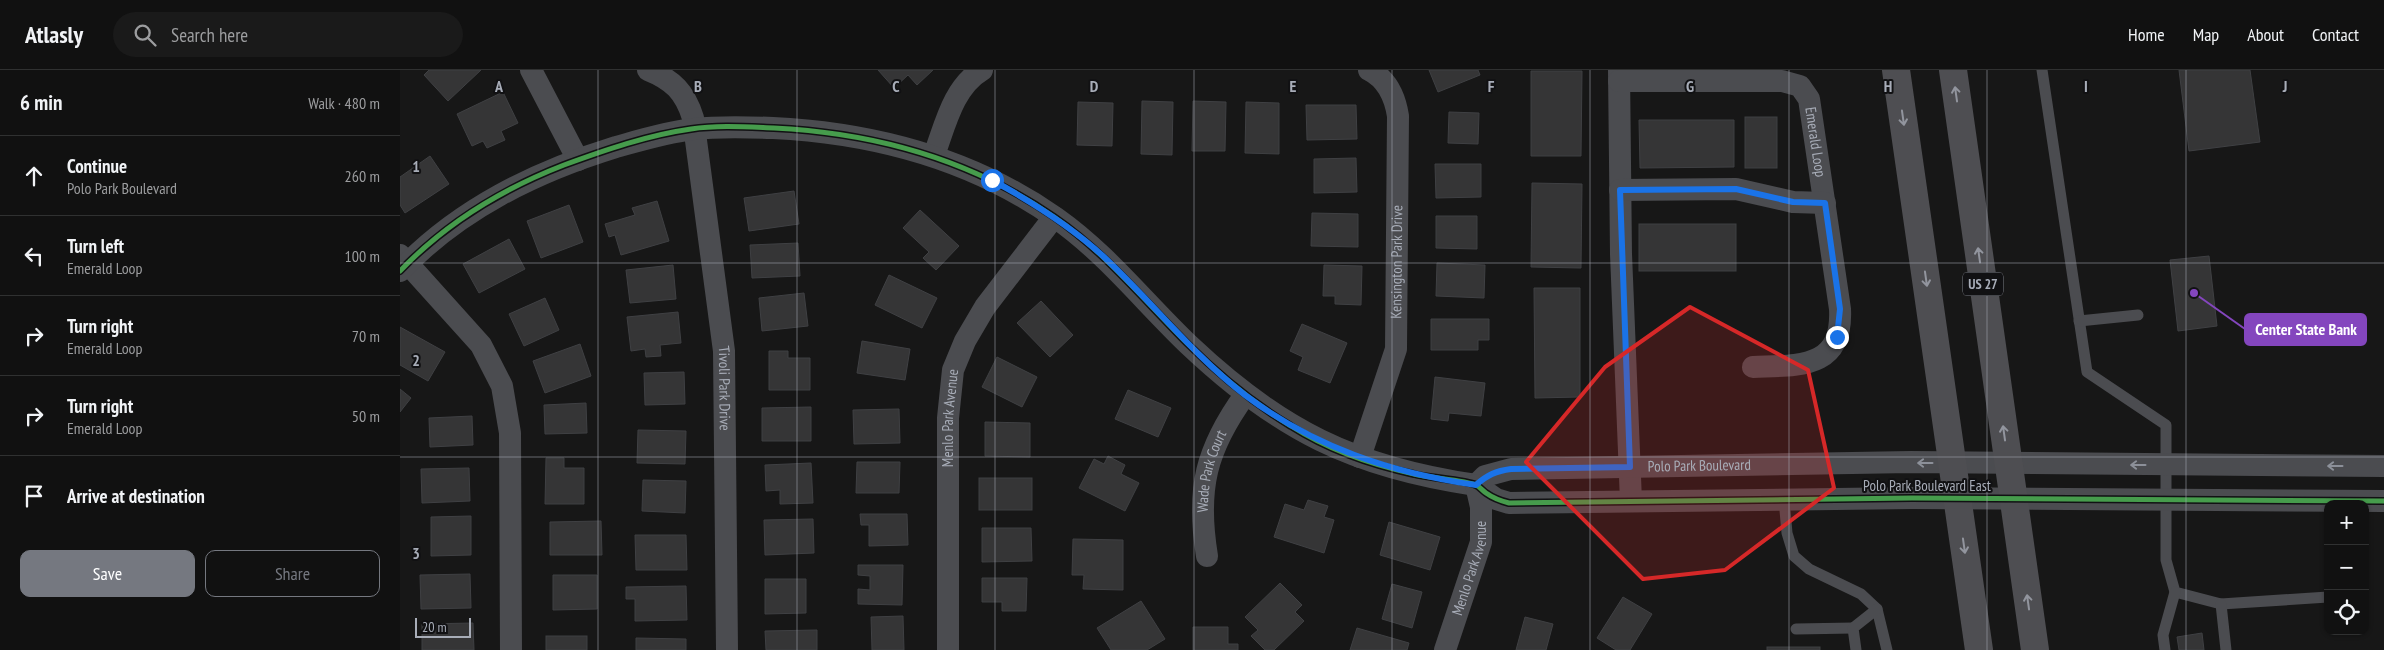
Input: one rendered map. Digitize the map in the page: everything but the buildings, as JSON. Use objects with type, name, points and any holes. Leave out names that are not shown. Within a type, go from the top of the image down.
[{"type":"highway","points":[[1896,70],[1979,650]]},
{"type":"highway","name":"US 27","points":[[1952,70],[2035,650]]},
{"type":"street","points":[[532,70],[578,160]]},
{"type":"street","name":"Tivoli Park Drive","points":[[648,70],[668,80],[681,91],[690,106],[695,129],[720,312],[725,366],[727,650]]},
{"type":"street","points":[[934,155],[954,102],[968,81],[982,70]]},
{"type":"street","name":"Kensington Park Drive","points":[[1360,458],[1393,363],[1398,320],[1398,116],[1391,92],[1383,81],[1369,70]]},
{"type":"street","name":"Emerald Loop","points":[[1631,501],[1620,190],[1619,76],[1782,81],[1800,86],[1809,99],[1840,309],[1837,337],[1828,352],[1814,363],[1753,367]]},
{"type":"street","points":[[511,650],[510,433],[502,386],[481,345],[402,263],[442,231],[479,206],[536,176],[646,138],[695,129],[751,127],[828,133],[871,139],[934,155],[992,180],[1054,217],[1105,258],[1188,344],[1244,394],[1291,426],[1360,458],[1415,475],[1476,485]]},
{"type":"street","points":[[1620,190],[1736,189],[1793,202],[1825,203]]},
{"type":"street","name":"Menlo Park Avenue","points":[[948,650],[948,418],[953,370],[965,341],[985,308],[1054,217]]},
{"type":"street","name":"Wade Park Court","points":[[1207,556],[1203,503],[1207,465],[1220,432],[1244,394]]},
{"type":"street","name":"Polo Park Boulevard","points":[[1476,485],[1485,476],[1511,469],[2008,463]]},
{"type":"street","name":"Polo Park Boulevard East","points":[[2008,463],[2384,466]]},
{"type":"street","points":[[1782,465],[1784,499]]},
{"type":"street","name":"Polo Park Boulevard East","points":[[1476,485],[1496,499],[1510,503],[1958,498],[2324,502]]},
{"type":"street","name":"Menlo Park Avenue","points":[[1445,650],[1481,542],[1482,507],[1476,485]]},
{"type":"street","name":"Polo Park Boulevard East","points":[[2369,501],[2384,500]]},
{"type":"street","points":[[1482,530],[1489,518],[1510,503]]},
{"type":"lane","points":[[2042,70],[2087,372],[2166,425],[2168,500],[2166,560],[2174,592],[2163,635],[2165,650]]},
{"type":"lane","points":[[2080,321],[2138,315]]},
{"type":"lane","points":[[1784,499],[1787,533],[1794,556],[1809,569],[1860,594],[1877,609],[1886,650]]},
{"type":"lane","points":[[2174,592],[2221,604],[2324,597]]},
{"type":"lane","points":[[2221,604],[2226,650]]},
{"type":"lane","points":[[1796,629],[1853,628],[1877,609]]},
{"type":"lane","points":[[1853,628],[1856,650]]},
{"type":"highlighted area","points":[[1690,307],[1808,370],[1834,488],[1725,570],[1643,579],[1526,462],[1605,367]]},
{"type":"cycle path","points":[[400,271],[436,238],[497,196],[541,174],[595,154],[659,135],[701,128],[743,127],[812,131],[885,143],[955,165],[989,179],[1022,197],[1073,231],[1107,261],[1211,366],[1250,398],[1291,426],[1320,442],[1366,461],[1421,475],[1471,483],[1491,496],[1509,503],[1912,498],[2384,501]]},
{"type":"place","name":"Center State Bank","points":[[2194,293]]},
{"type":"route","points":[[992,180],[1054,217],[1089,244],[1120,273],[1188,344],[1244,394],[1291,426],[1336,449],[1387,468],[1415,475],[1476,485],[1485,476],[1511,469],[1630,467],[1620,190],[1736,189],[1793,202],[1825,203],[1840,309],[1837,337]]}]
